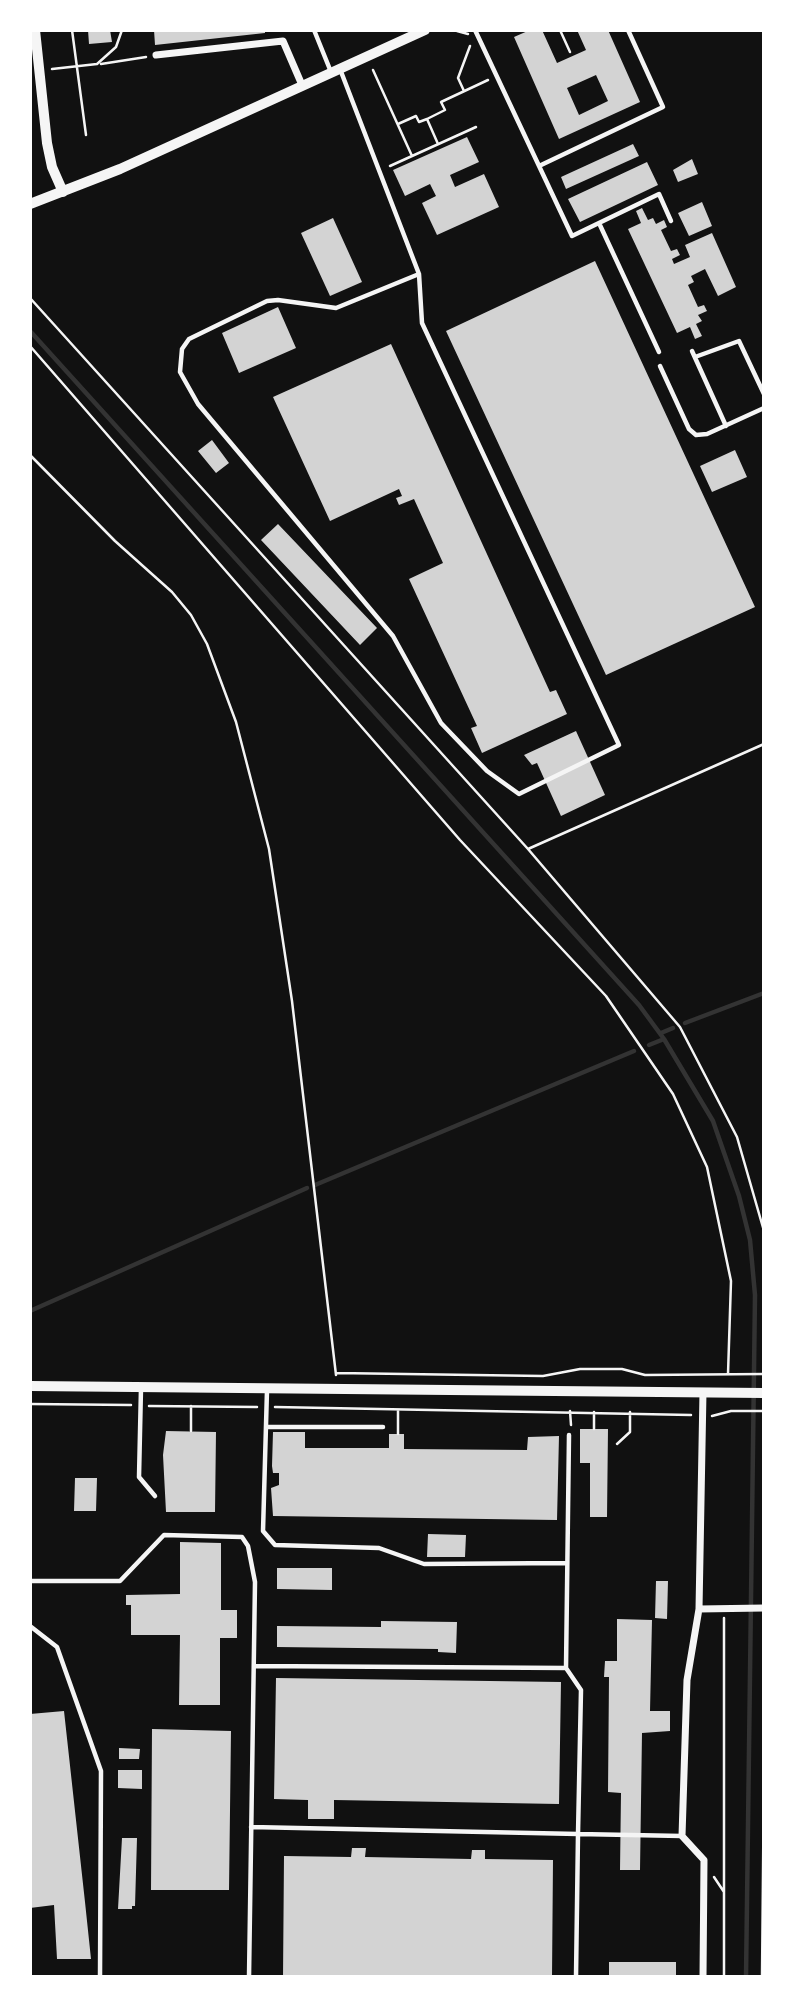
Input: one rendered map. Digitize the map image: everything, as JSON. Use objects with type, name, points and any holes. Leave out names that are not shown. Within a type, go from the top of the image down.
[{"type":"street","points":[[35,30],[47,143],[52,167],[63,192]]},
{"type":"street","points":[[30,204],[63,192],[425,30]]},
{"type":"street","points":[[156,55],[283,41],[302,85]]},
{"type":"street","points":[[30,1386],[764,1393]]},
{"type":"street","points":[[703,1392],[699,1609],[687,1680],[682,1836],[704,1860],[703,1977]]},
{"type":"street","points":[[699,1609],[764,1608]]},
{"type":"lane","points":[[314,30],[335,70],[419,274],[422,323],[620,745],[519,794],[487,771],[441,723],[393,636],[198,404],[180,372],[182,349],[189,338],[267,302],[278,300],[336,308],[419,274]]},
{"type":"lane","points":[[475,30],[572,236],[659,194],[671,221]]},
{"type":"lane","points":[[540,166],[663,107],[628,30]]},
{"type":"lane","points":[[599,223],[659,352]]},
{"type":"lane","points":[[695,358],[739,341],[764,394]]},
{"type":"lane","points":[[692,351],[726,426]]},
{"type":"lane","points":[[660,366],[691,433],[707,434],[764,408]]},
{"type":"lane","points":[[141,1387],[139,1477],[155,1496]]},
{"type":"lane","points":[[267,1389],[263,1531],[275,1545],[379,1548],[424,1564],[567,1563]]},
{"type":"lane","points":[[266,1427],[383,1427]]},
{"type":"lane","points":[[569,1435],[566,1668],[581,1690],[576,1977]]},
{"type":"lane","points":[[30,1581],[120,1580],[164,1535],[242,1536],[248,1546],[255,1582],[249,1977]]},
{"type":"lane","points":[[30,1626],[58,1647],[102,1771],[100,1977]]},
{"type":"lane","points":[[254,1665],[566,1668]]},
{"type":"lane","points":[[251,1827],[682,1836]]},
{"type":"path","points":[[72,30],[86,135]]},
{"type":"path","points":[[97,64],[116,47],[122,30]]},
{"type":"path","points":[[560,30],[570,52]]},
{"type":"path","points":[[457,31],[473,40],[458,78],[464,91]]},
{"type":"path","points":[[52,69],[156,55]]},
{"type":"path","points":[[373,70],[412,156]]},
{"type":"path","points":[[398,124],[416,116],[419,122],[427,119],[445,110],[441,102],[497,76]]},
{"type":"path","points":[[427,119],[439,144]]},
{"type":"path","points":[[390,166],[476,127]]},
{"type":"path","points":[[30,298],[528,849],[680,1027],[737,1137],[764,1231]]},
{"type":"path","points":[[30,346],[460,840],[606,996],[673,1094],[707,1167],[731,1281],[728,1374]]},
{"type":"path","points":[[30,455],[172,592],[191,615],[207,644],[236,722],[269,849],[292,1001],[336,1373],[335,1389]]},
{"type":"path","points":[[528,849],[764,744]]},
{"type":"path","points":[[336,1373],[543,1376],[580,1369],[665,1374],[764,1374]]},
{"type":"path","points":[[30,1404],[664,1412]]},
{"type":"path","points":[[191,1406],[191,1431]]},
{"type":"path","points":[[398,1409],[398,1434]]},
{"type":"path","points":[[570,1411],[571,1428]]},
{"type":"path","points":[[737,1411],[764,1411]]},
{"type":"path","points":[[594,1412],[594,1429]]},
{"type":"path","points":[[617,1444],[630,1432],[630,1412]]},
{"type":"path","points":[[724,1608],[724,1977]]},
{"type":"path","points":[[762,1977],[764,1768]]},
{"type":"building","points":[[88,30],[110,30],[112,42],[89,44]]},
{"type":"building","points":[[154,30],[265,30],[265,33],[155,45]]},
{"type":"building","points":[[530,30],[542,30],[557,63],[586,50],[577,30],[608,30],[640,102],[559,139],[514,37]],"holes":[[[596,75],[608,101],[579,115],[567,88]]]},
{"type":"building","points":[[467,137],[479,162],[450,175],[455,187],[484,174],[499,207],[437,235],[422,203],[436,196],[430,184],[405,196],[393,170]]},
{"type":"building","points":[[633,144],[639,156],[566,189],[561,177]]},
{"type":"building","points":[[692,159],[698,174],[678,182],[673,170]]},
{"type":"building","points":[[647,162],[658,185],[580,222],[568,199]]},
{"type":"building","points":[[702,202],[712,226],[689,236],[678,213]]},
{"type":"building","points":[[642,208],[648,220],[653,218],[656,224],[664,220],[667,227],[661,230],[671,251],[677,249],[680,255],[672,259],[674,264],[690,257],[685,245],[712,233],[736,287],[718,296],[705,269],[691,276],[694,282],[688,285],[698,307],[704,305],[707,311],[698,315],[702,321],[696,324],[702,336],[695,339],[690,327],[677,333],[628,229],[641,223],[636,211]]},
{"type":"building","points":[[333,218],[362,282],[330,296],[301,233]]},
{"type":"building","points":[[595,261],[755,607],[606,675],[446,331]]},
{"type":"building","points":[[278,307],[296,348],[239,373],[222,333]]},
{"type":"building","points":[[391,344],[550,692],[556,690],[567,714],[482,753],[471,728],[477,726],[409,579],[443,563],[414,499],[399,505],[396,498],[402,496],[399,489],[330,521],[273,397]]},
{"type":"building","points":[[212,440],[229,463],[216,473],[198,451]]},
{"type":"building","points":[[735,450],[747,477],[712,492],[700,466]]},
{"type":"building","points":[[278,524],[377,628],[360,645],[261,540]]},
{"type":"building","points":[[576,731],[605,795],[561,816],[537,763],[532,765],[524,755]]},
{"type":"building","points":[[580,1429],[608,1429],[607,1517],[590,1517],[590,1463],[580,1463]]},
{"type":"building","points":[[166,1431],[216,1432],[215,1512],[166,1512],[163,1455]]},
{"type":"building","points":[[273,1432],[305,1432],[305,1448],[389,1448],[389,1434],[404,1434],[404,1449],[527,1450],[528,1437],[559,1436],[557,1520],[273,1516],[271,1488],[279,1485],[279,1473],[273,1473]]},
{"type":"building","points":[[75,1478],[97,1478],[96,1511],[74,1511]]},
{"type":"building","points":[[428,1534],[466,1535],[465,1557],[427,1557]]},
{"type":"building","points":[[180,1542],[221,1543],[221,1610],[237,1610],[237,1638],[220,1638],[220,1705],[179,1705],[180,1635],[131,1635],[131,1605],[126,1605],[126,1595],[180,1594]]},
{"type":"building","points":[[277,1568],[332,1568],[332,1590],[277,1589]]},
{"type":"building","points":[[656,1581],[668,1581],[667,1619],[655,1618]]},
{"type":"building","points":[[617,1619],[652,1620],[650,1711],[670,1711],[670,1731],[642,1733],[640,1870],[620,1870],[621,1793],[608,1792],[609,1677],[604,1677],[605,1661],[617,1661]]},
{"type":"building","points":[[381,1621],[457,1622],[456,1653],[438,1652],[438,1649],[277,1647],[277,1626],[381,1627]]},
{"type":"building","points":[[276,1678],[561,1682],[559,1804],[334,1800],[334,1819],[308,1819],[308,1800],[274,1799]]},
{"type":"building","points":[[64,1711],[91,1959],[57,1959],[54,1905],[30,1908],[30,1714]]},
{"type":"building","points":[[152,1729],[231,1731],[229,1890],[151,1890]]},
{"type":"building","points":[[119,1748],[140,1749],[139,1759],[119,1759]]},
{"type":"building","points":[[118,1770],[142,1770],[142,1789],[118,1788]]},
{"type":"building","points":[[122,1838],[137,1838],[135,1906],[132,1906],[132,1909],[118,1909]]},
{"type":"building","points":[[352,1848],[366,1848],[365,1857],[471,1859],[472,1850],[485,1850],[485,1859],[553,1860],[552,1977],[283,1977],[284,1856],[351,1857]]},
{"type":"building","points":[[609,1962],[676,1962],[676,1977],[609,1977]]},
{"type":"waterway","points":[[30,331],[639,1005],[664,1039],[713,1121],[739,1196],[750,1240],[755,1295],[746,1977]]},
{"type":"waterway","points":[[685,1023],[764,993]]},
{"type":"waterway","points":[[661,1033],[673,1028]]},
{"type":"waterway","points":[[649,1045],[664,1039]]},
{"type":"waterway","points":[[315,1185],[634,1051]]},
{"type":"waterway","points":[[30,1311],[307,1188]]}]
